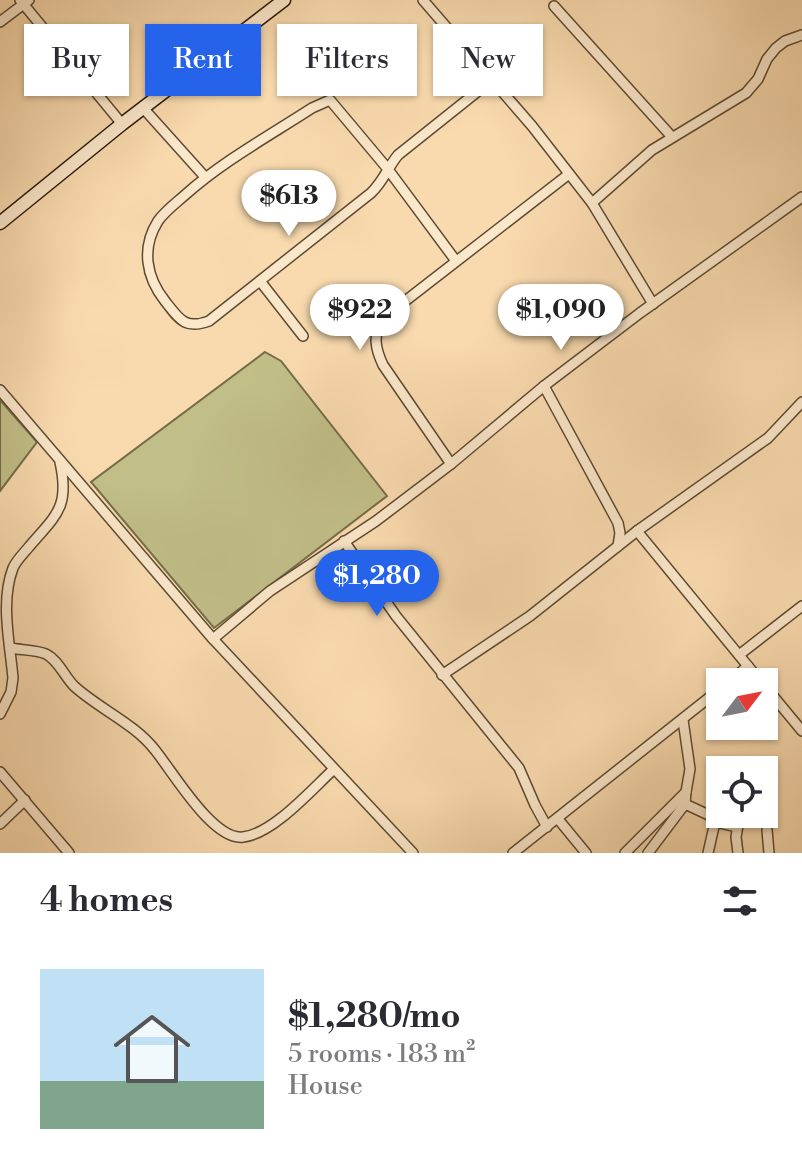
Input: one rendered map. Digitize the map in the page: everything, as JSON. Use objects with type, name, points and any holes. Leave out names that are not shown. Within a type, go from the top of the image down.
[{"type":"street","points":[[0,223],[122,124],[284,0]]},
{"type":"street","points":[[423,0],[444,24]]},
{"type":"street","points":[[0,22],[24,1],[122,124]]},
{"type":"street","points":[[554,6],[672,137]]},
{"type":"street","points":[[592,203],[672,137],[746,93],[776,48],[802,35]]},
{"type":"street","points":[[456,261],[387,168],[330,100],[312,108],[205,177],[158,221],[146,263],[150,276],[176,316],[186,324],[198,325],[209,321],[371,193],[379,186],[387,168],[398,155],[472,96]]},
{"type":"street","points":[[505,96],[592,203],[653,304]]},
{"type":"street","points":[[144,109],[205,177]]},
{"type":"street","points":[[451,464],[383,365],[375,341],[376,330],[382,319],[569,174]]},
{"type":"street","points":[[213,639],[270,591],[376,521],[451,464],[544,386],[802,197]]},
{"type":"street","points":[[260,281],[303,336]]},
{"type":"street","points":[[544,386],[618,523],[618,546]]},
{"type":"street","points":[[0,390],[213,639],[413,853]]},
{"type":"street","points":[[442,675],[530,616],[637,531],[768,438],[802,402]]},
{"type":"street","points":[[0,714],[11,692],[7,588],[14,564],[51,522],[64,501],[65,485],[59,459]]},
{"type":"street","points":[[637,531],[748,666],[746,668]]},
{"type":"street","points":[[344,541],[396,616],[519,768],[547,827]]},
{"type":"street","points":[[739,655],[802,606]]},
{"type":"street","points":[[10,648],[45,653],[84,695],[153,746],[211,822],[228,835],[240,838],[267,828],[334,769]]},
{"type":"street","points":[[513,853],[706,701]]},
{"type":"street","points":[[778,702],[802,731]]},
{"type":"street","points":[[625,853],[685,804],[690,769],[683,720]]},
{"type":"street","points":[[0,772],[69,853]]},
{"type":"street","points":[[648,853],[664,822],[686,792]]},
{"type":"street","points":[[0,824],[25,800]]},
{"type":"street","points":[[685,804],[706,812]]},
{"type":"street","points":[[558,819],[586,853]]},
{"type":"street","points":[[708,853],[714,828]]},
{"type":"street","points":[[737,828],[738,853]]},
{"type":"street","points":[[767,830],[769,853]]},
{"type":"shaded area","points":[[265,352],[281,361],[387,496],[214,628],[91,482]]},
{"type":"shaded area","points":[[0,400],[37,442],[0,491]]}]
